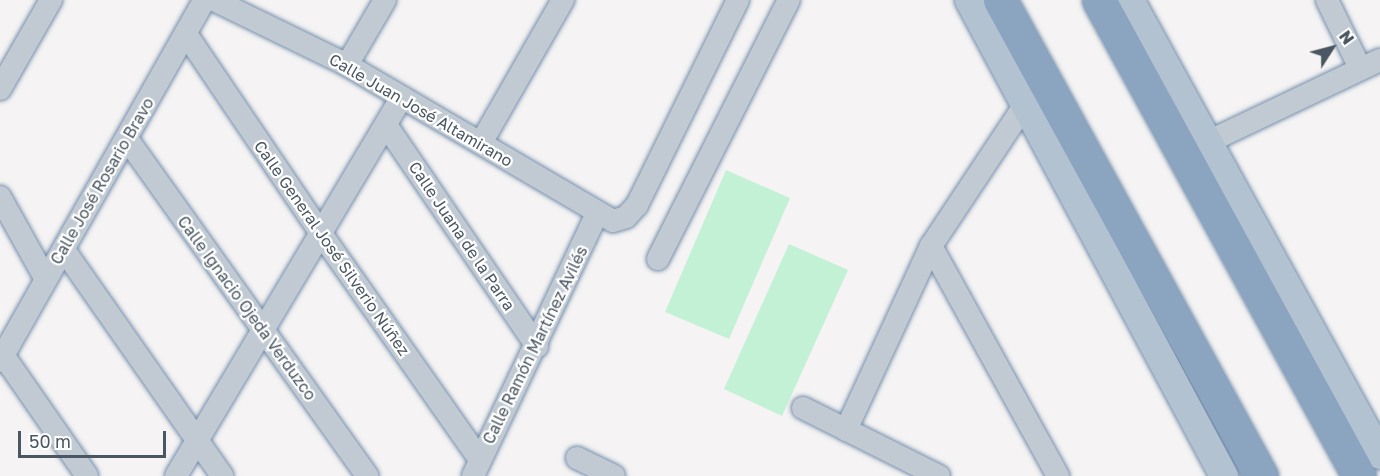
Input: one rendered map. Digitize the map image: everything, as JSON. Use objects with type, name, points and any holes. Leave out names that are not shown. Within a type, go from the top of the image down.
[{"type":"highway","points":[[1000,0],[1261,476]]},
{"type":"highway","points":[[1099,0],[1359,476]]},
{"type":"main road","points":[[969,0],[1224,476]]},
{"type":"main road","points":[[1130,0],[1380,454]]},
{"type":"street","points":[[0,89],[51,0]]},
{"type":"street","name":"Calle José Rosario Bravo","points":[[2,358],[204,0]]},
{"type":"street","name":"Calle Juan José Altamirano","points":[[214,0],[346,65],[597,214],[613,221],[626,217],[637,205],[738,0]]},
{"type":"street","points":[[346,65],[385,0]]},
{"type":"street","points":[[481,144],[563,0]]},
{"type":"street","points":[[658,259],[789,0]]},
{"type":"street","points":[[1208,141],[1370,64],[1328,0]]},
{"type":"street","name":"Calle General José Silverio Núñez","points":[[186,34],[477,468]]},
{"type":"street","points":[[176,476],[322,236],[402,97]]},
{"type":"street","points":[[846,430],[931,246],[1026,103]]},
{"type":"street","name":"Calle Juana de la Parra","points":[[386,125],[537,346]]},
{"type":"street","name":"Calle Ignacio Ojeda Verduzco","points":[[127,139],[367,476]]},
{"type":"street","points":[[0,197],[45,279]]},
{"type":"street","name":"Calle Ramón Martínez Avilés","points":[[477,468],[537,346],[597,214]]},
{"type":"street","points":[[931,246],[1058,476]]},
{"type":"street","points":[[64,250],[222,476]]},
{"type":"street","points":[[2,358],[87,476]]},
{"type":"street","points":[[803,408],[939,476]]},
{"type":"street","points":[[577,458],[614,476]]},
{"type":"green space","points":[[726,170],[790,198],[729,339],[665,312]]},
{"type":"green space","points":[[789,244],[848,270],[782,416],[724,389]]}]
